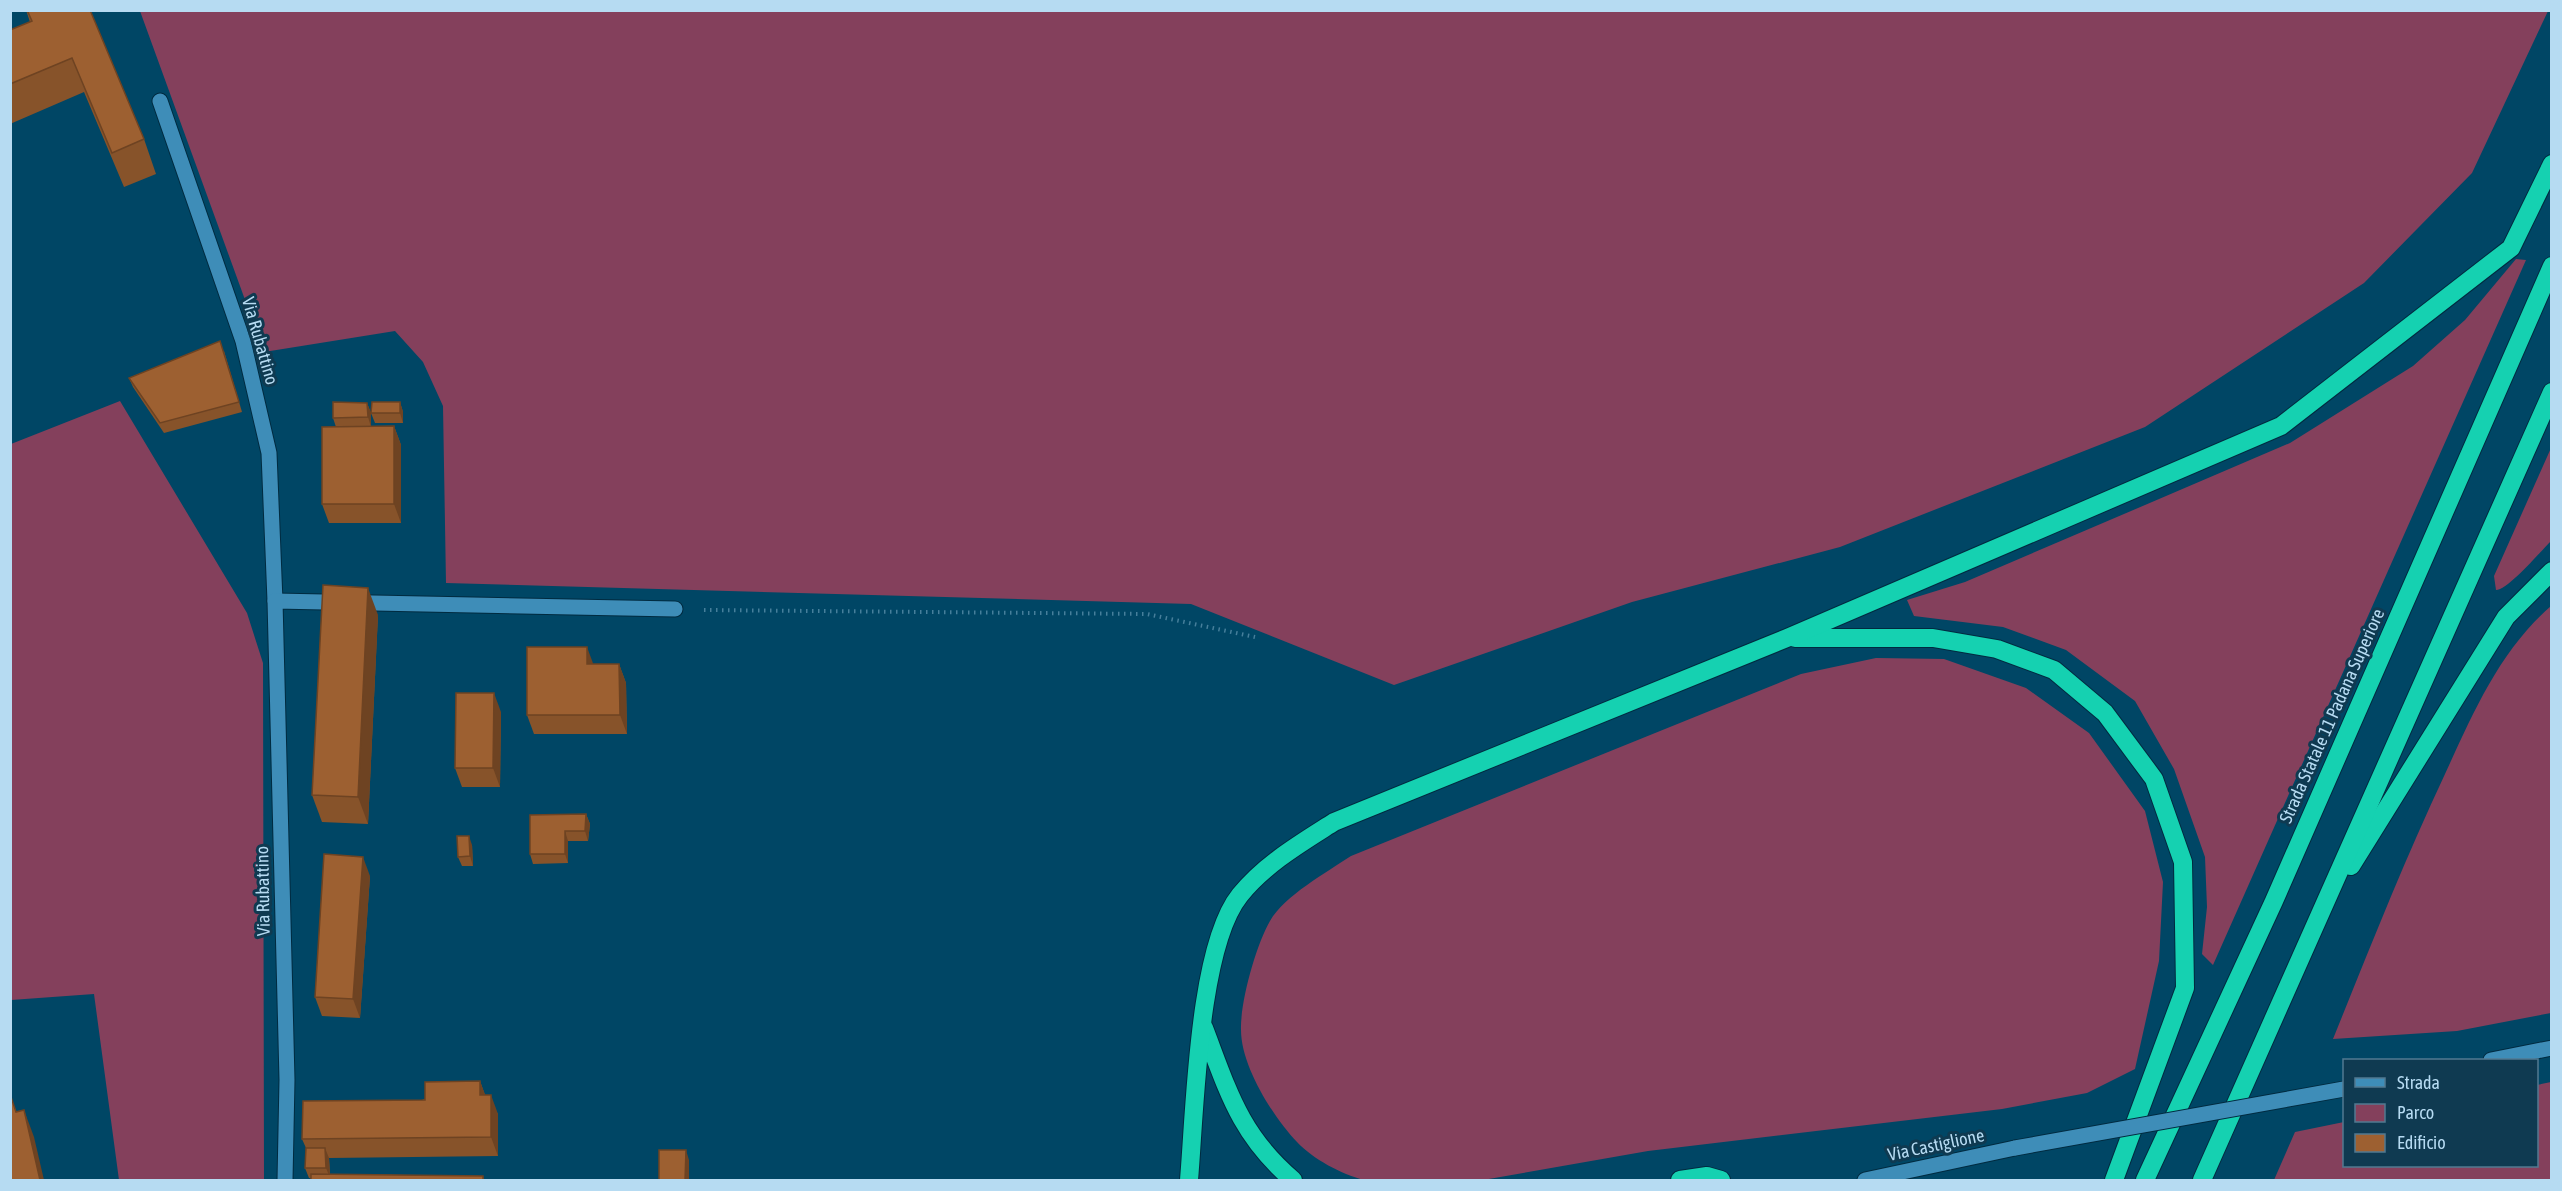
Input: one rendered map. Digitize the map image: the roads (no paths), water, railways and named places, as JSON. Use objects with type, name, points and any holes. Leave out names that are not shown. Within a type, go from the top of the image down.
[{"type":"highway","points":[[1190,1180],[1202,1023],[1217,941],[1239,896],[1273,863],[1334,822],[1787,638],[2281,426],[2511,248],[2552,164]]},
{"type":"highway","name":"Strada Statale 11 Padana Superiore","points":[[2145,1180],[2274,901],[2552,266]]},
{"type":"highway","points":[[2202,1180],[2552,392]]},
{"type":"highway","points":[[2314,926],[2506,617],[2552,571]]},
{"type":"highway","points":[[1787,638],[1933,638],[1997,649],[2054,670],[2105,713],[2154,779],[2183,862],[2185,988],[2114,1180]]},
{"type":"highway","points":[[1202,1023],[1233,1105],[1266,1157],[1293,1180]]},
{"type":"highway","points":[[1266,1157],[1270,1180]]},
{"type":"highway","points":[[1680,1180],[1707,1176],[1721,1180]]},
{"type":"street","name":"Via Rubattino","points":[[160,101],[243,341],[267,442],[275,601],[287,1080],[285,1180]]},
{"type":"street","points":[[275,601],[675,609]]},
{"type":"street","points":[[2496,1059],[2552,1048]]},
{"type":"street","name":"Via Castiglione","points":[[1865,1180],[2015,1148],[2343,1089]]}]
